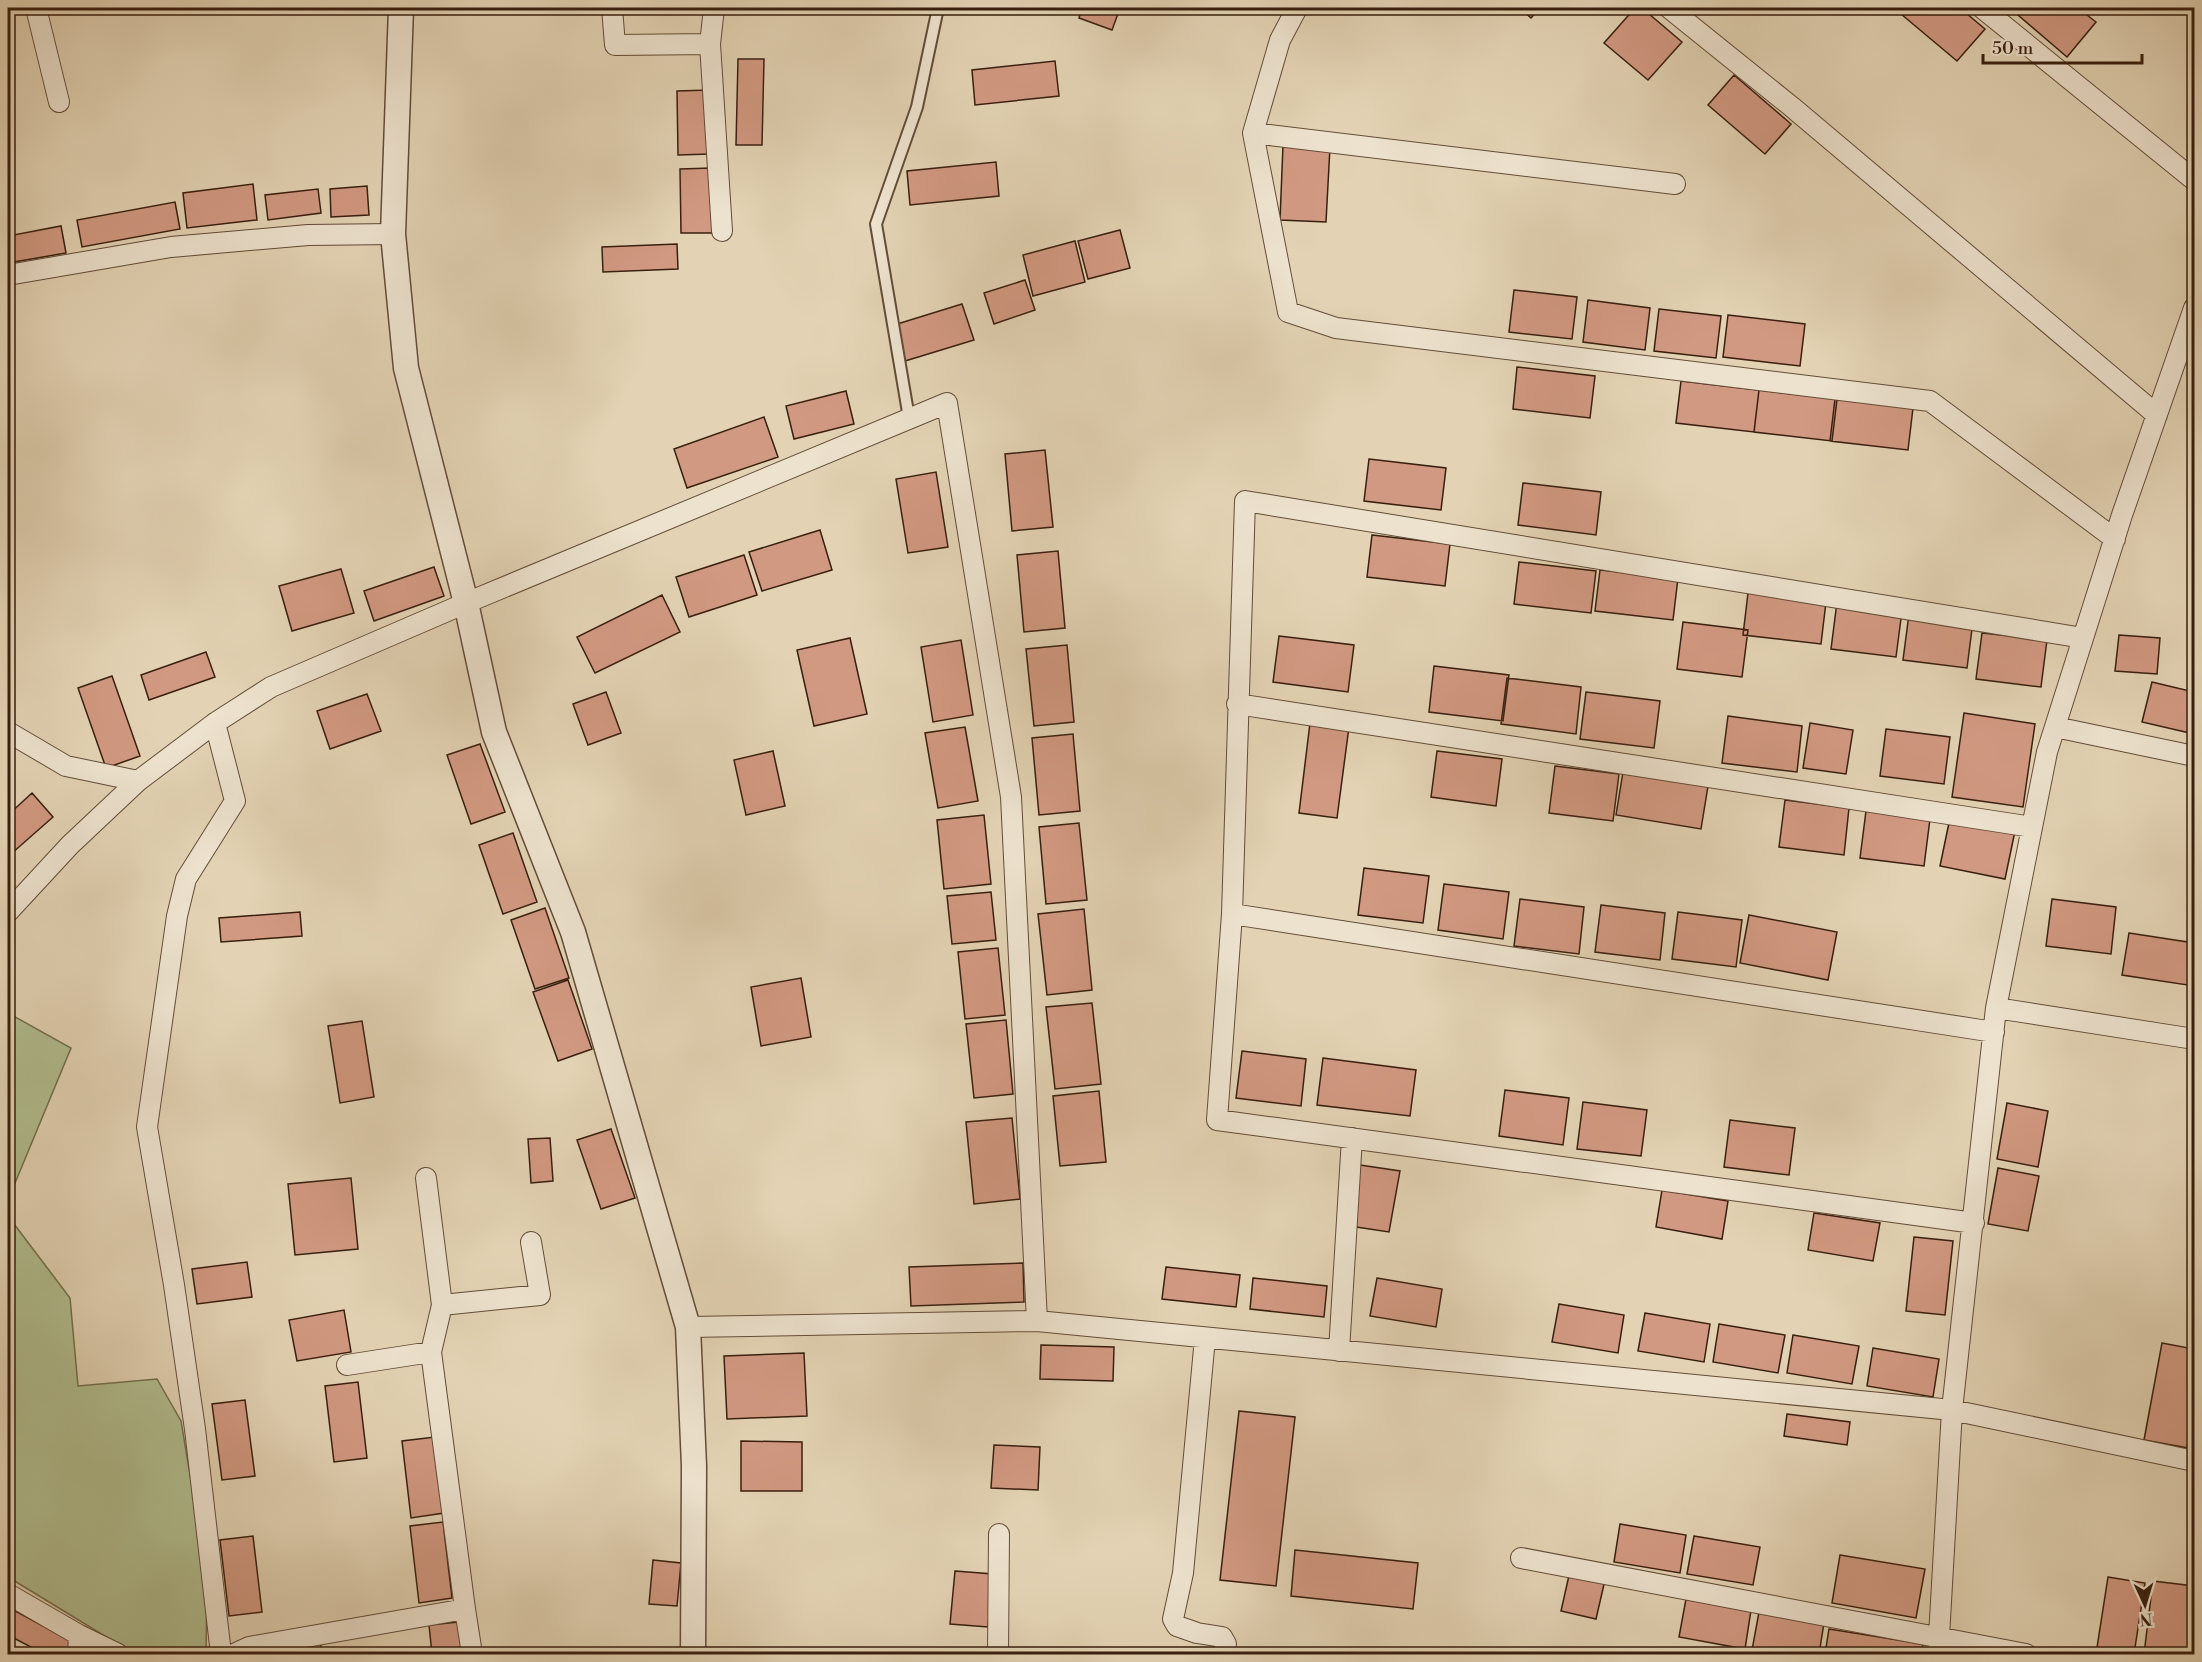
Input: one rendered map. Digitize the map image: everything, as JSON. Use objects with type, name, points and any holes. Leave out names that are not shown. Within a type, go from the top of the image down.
[{"type":"street","points":[[36,8],[59,102]]},
{"type":"street","points":[[401,8],[393,234],[406,368],[466,603],[494,732],[573,932],[688,1327],[694,1466],[691,1631],[693,1654]]},
{"type":"street","points":[[612,8],[615,45],[710,44]]},
{"type":"street","points":[[714,8],[710,44],[722,231]]},
{"type":"street","points":[[1297,8],[1280,40],[1253,133],[1287,312],[1336,328],[1930,401],[2115,539]]},
{"type":"street","points":[[1669,8],[1792,107],[2157,416]]},
{"type":"street","points":[[1982,8],[2194,180]]},
{"type":"street","points":[[1253,133],[1675,184]]},
{"type":"street","points":[[8,275],[182,246],[308,235],[393,234]]},
{"type":"street","points":[[1939,1646],[1952,1410],[1996,1008],[2047,752],[2115,539],[2194,308]]},
{"type":"street","points":[[8,912],[70,845],[138,781],[215,723],[271,687],[466,603],[947,403],[1011,797],[1037,1321]]},
{"type":"street","points":[[1974,1223],[1217,1120],[1232,914],[1245,501],[2083,638]]},
{"type":"street","points":[[1237,704],[2032,827]]},
{"type":"street","points":[[215,723],[235,801],[186,879],[177,916],[147,1127],[174,1285],[195,1429],[221,1654]]},
{"type":"street","points":[[2055,727],[2194,756]]},
{"type":"street","points":[[8,732],[66,766],[138,781]]},
{"type":"street","points":[[1232,914],[1994,1032]]},
{"type":"street","points":[[1996,1008],[2194,1039]]},
{"type":"street","points":[[1339,1351],[1352,1138]]},
{"type":"street","points":[[426,1178],[442,1305],[431,1352],[472,1654]]},
{"type":"street","points":[[442,1305],[540,1295],[531,1242]]},
{"type":"street","points":[[688,1327],[1037,1321],[1952,1410],[2194,1461]]},
{"type":"street","points":[[1205,1338],[1183,1573],[1173,1619],[1177,1626],[1222,1637],[1226,1644],[1224,1654]]},
{"type":"street","points":[[347,1365],[431,1352]]},
{"type":"street","points":[[998,1654],[999,1534]]},
{"type":"street","points":[[1521,1558],[1939,1646],[2026,1654]]},
{"type":"street","points":[[8,1594],[78,1645],[118,1654]]},
{"type":"street","points":[[234,1654],[249,1647],[465,1609]]},
{"type":"lane","points":[[909,418],[876,224],[917,107],[938,8]]},
{"type":"green space","points":[[8,1013],[71,1048],[8,1200]]},
{"type":"green space","points":[[8,1216],[70,1298],[78,1386],[157,1379],[181,1421],[207,1576],[206,1654],[126,1649],[8,1577]]},
{"type":"building","points":[[1082,8],[1120,8],[1112,30],[1079,18]]},
{"type":"building","points":[[1520,8],[1540,8],[1531,18]]},
{"type":"building","points":[[1635,8],[1642,8],[1682,42],[1648,80],[1604,43]]},
{"type":"building","points":[[1907,8],[1960,8],[1985,29],[1957,61],[1901,14]]},
{"type":"building","points":[[2014,8],[2078,8],[2096,22],[2067,57],[2012,10]]},
{"type":"building","points":[[738,59],[764,59],[762,145],[736,145]]},
{"type":"building","points":[[1055,61],[1059,96],[975,105],[972,70]]},
{"type":"building","points":[[1734,75],[1791,124],[1765,154],[1708,105]]},
{"type":"building","points":[[709,90],[710,154],[678,155],[677,91]]},
{"type":"building","points":[[1283,145],[1330,147],[1326,222],[1280,220]]},
{"type":"building","points":[[996,162],[999,196],[910,205],[907,171]]},
{"type":"building","points":[[711,168],[712,233],[681,233],[680,169]]},
{"type":"building","points":[[253,184],[257,220],[187,228],[183,193]]},
{"type":"building","points":[[367,186],[369,215],[331,217],[330,189]]},
{"type":"building","points":[[318,189],[321,213],[268,220],[265,195]]},
{"type":"building","points":[[175,202],[180,229],[82,247],[77,220]]},
{"type":"building","points":[[61,226],[66,253],[8,263],[8,236]]},
{"type":"building","points":[[1120,230],[1130,268],[1088,279],[1078,241]]},
{"type":"building","points":[[1075,241],[1085,282],[1033,296],[1023,255]]},
{"type":"building","points":[[677,244],[678,269],[603,272],[602,247]]},
{"type":"building","points":[[1025,280],[1035,310],[994,324],[984,293]]},
{"type":"building","points":[[1514,290],[1577,297],[1572,339],[1509,332]]},
{"type":"building","points":[[1588,300],[1650,308],[1645,350],[1583,342]]},
{"type":"building","points":[[962,304],[974,340],[905,361],[894,325]]},
{"type":"building","points":[[1659,309],[1721,316],[1716,358],[1654,351]]},
{"type":"building","points":[[1728,315],[1805,324],[1800,366],[1723,357]]},
{"type":"building","points":[[1517,367],[1595,376],[1590,418],[1513,409]]},
{"type":"building","points":[[1681,381],[1759,390],[1754,432],[1676,423]]},
{"type":"building","points":[[1759,390],[1837,399],[1832,441],[1754,432]]},
{"type":"building","points":[[846,391],[854,424],[794,439],[786,406]]},
{"type":"building","points":[[1835,399],[1913,408],[1908,450],[1830,441]]},
{"type":"building","points":[[764,417],[778,457],[687,488],[674,449]]},
{"type":"building","points":[[1045,450],[1053,527],[1012,531],[1005,454]]},
{"type":"building","points":[[1369,459],[1446,468],[1441,510],[1364,501]]},
{"type":"building","points":[[936,472],[948,547],[908,553],[896,479]]},
{"type":"building","points":[[1523,483],[1601,492],[1596,535],[1518,525]]},
{"type":"building","points":[[820,530],[832,570],[762,591],[749,552]]},
{"type":"building","points":[[1372,535],[1450,544],[1445,586],[1367,577]]},
{"type":"building","points":[[1058,551],[1065,628],[1024,632],[1017,555]]},
{"type":"building","points":[[744,555],[757,595],[689,617],[676,577]]},
{"type":"building","points":[[1519,562],[1596,571],[1591,613],[1514,604]]},
{"type":"building","points":[[434,567],[444,596],[374,621],[364,591]]},
{"type":"building","points":[[341,569],[354,613],[292,631],[279,586]]},
{"type":"building","points":[[1600,570],[1678,578],[1673,620],[1595,611]]},
{"type":"building","points":[[1748,593],[1826,602],[1821,644],[1743,635]]},
{"type":"building","points":[[662,595],[680,632],[595,673],[577,637]]},
{"type":"building","points":[[1837,602],[1902,611],[1896,657],[1831,649]]},
{"type":"building","points":[[1909,614],[1973,621],[1967,668],[1903,660]]},
{"type":"building","points":[[1683,622],[1748,630],[1742,677],[1677,669]]},
{"type":"building","points":[[1982,633],[2047,640],[2041,687],[1976,679]]},
{"type":"building","points":[[2119,635],[2160,638],[2157,674],[2115,671]]},
{"type":"building","points":[[1279,636],[1354,645],[1348,692],[1273,682]]},
{"type":"building","points":[[850,638],[867,714],[814,726],[797,650]]},
{"type":"building","points":[[961,640],[973,715],[933,722],[921,647]]},
{"type":"building","points":[[1067,645],[1074,722],[1034,726],[1026,649]]},
{"type":"building","points":[[206,652],[215,677],[149,700],[141,675]]},
{"type":"building","points":[[1434,666],[1509,675],[1503,721],[1429,712]]},
{"type":"building","points":[[112,676],[140,756],[106,768],[78,688]]},
{"type":"building","points":[[1507,678],[1581,687],[1576,734],[1501,724]]},
{"type":"building","points":[[2152,682],[2194,692],[2194,734],[2142,722]]},
{"type":"building","points":[[606,692],[621,733],[588,745],[573,704]]},
{"type":"building","points":[[1586,692],[1660,701],[1654,748],[1580,739]]},
{"type":"building","points":[[367,694],[381,731],[330,749],[317,711]]},
{"type":"building","points":[[1964,713],[2035,724],[2023,807],[1952,797]]},
{"type":"building","points":[[1728,716],[1802,726],[1797,772],[1722,763]]},
{"type":"building","points":[[1310,723],[1349,727],[1337,818],[1299,813]]},
{"type":"building","points":[[1810,723],[1853,730],[1846,774],[1803,768]]},
{"type":"building","points":[[965,727],[978,801],[938,808],[925,733]]},
{"type":"building","points":[[1886,729],[1950,737],[1944,784],[1880,776]]},
{"type":"building","points":[[1073,734],[1080,811],[1039,815],[1032,738]]},
{"type":"building","points":[[480,744],[505,812],[471,824],[447,755]]},
{"type":"building","points":[[773,751],[785,806],[746,815],[734,760]]},
{"type":"building","points":[[1437,751],[1502,759],[1496,806],[1431,797]]},
{"type":"building","points":[[1555,766],[1619,774],[1613,821],[1549,813]]},
{"type":"building","points":[[1623,772],[1708,786],[1701,829],[1616,815]]},
{"type":"building","points":[[32,793],[53,817],[11,854],[8,850],[8,815]]},
{"type":"building","points":[[1785,800],[1849,808],[1844,855],[1779,847]]},
{"type":"building","points":[[1866,811],[1930,819],[1924,866],[1860,858]]},
{"type":"building","points":[[984,815],[991,884],[944,889],[937,820]]},
{"type":"building","points":[[1950,818],[2015,831],[2005,879],[1940,866]]},
{"type":"building","points":[[1079,823],[1087,900],[1046,904],[1039,827]]},
{"type":"building","points":[[513,833],[537,902],[503,914],[479,845]]},
{"type":"building","points":[[1364,868],[1429,876],[1423,923],[1358,915]]},
{"type":"building","points":[[1444,884],[1509,892],[1503,939],[1438,930]]},
{"type":"building","points":[[991,892],[996,940],[952,944],[947,896]]},
{"type":"building","points":[[1520,899],[1584,907],[1579,954],[1514,946]]},
{"type":"building","points":[[2052,899],[2116,907],[2111,954],[2046,946]]},
{"type":"building","points":[[1601,905],[1665,913],[1660,960],[1595,952]]},
{"type":"building","points":[[545,908],[569,978],[535,989],[511,920]]},
{"type":"building","points":[[1084,909],[1092,990],[1047,995],[1038,914]]},
{"type":"building","points":[[300,912],[302,936],[221,942],[219,918]]},
{"type":"building","points":[[1678,912],[1742,920],[1736,967],[1672,959]]},
{"type":"building","points":[[1749,915],[1837,932],[1828,980],[1740,963]]},
{"type":"building","points":[[2129,933],[2194,943],[2194,986],[2122,975]]},
{"type":"building","points":[[998,948],[1005,1015],[965,1019],[958,952]]},
{"type":"building","points":[[801,978],[811,1037],[761,1046],[751,987]]},
{"type":"building","points":[[568,980],[592,1049],[558,1061],[533,992]]},
{"type":"building","points":[[1092,1003],[1101,1084],[1055,1089],[1046,1007]]},
{"type":"building","points":[[1006,1020],[1013,1094],[974,1098],[966,1024]]},
{"type":"building","points":[[362,1021],[374,1097],[340,1103],[328,1026]]},
{"type":"building","points":[[1242,1051],[1306,1059],[1301,1106],[1236,1098]]},
{"type":"building","points":[[1323,1058],[1416,1070],[1410,1116],[1317,1105]]},
{"type":"building","points":[[1505,1090],[1569,1098],[1563,1145],[1499,1136]]},
{"type":"building","points":[[1099,1091],[1106,1162],[1060,1166],[1053,1096]]},
{"type":"building","points":[[1583,1102],[1647,1110],[1641,1156],[1577,1149]]},
{"type":"building","points":[[2007,1103],[2048,1111],[2038,1167],[1997,1159]]},
{"type":"building","points":[[1012,1118],[1020,1199],[974,1204],[966,1122]]},
{"type":"building","points":[[1730,1120],[1795,1128],[1789,1175],[1724,1167]]},
{"type":"building","points":[[611,1129],[635,1198],[601,1209],[577,1140]]},
{"type":"building","points":[[550,1138],[553,1181],[531,1183],[528,1139]]},
{"type":"building","points":[[1360,1165],[1400,1171],[1389,1232],[1350,1226]]},
{"type":"building","points":[[1998,1168],[2039,1176],[2028,1231],[1988,1224]]},
{"type":"building","points":[[351,1178],[358,1249],[295,1255],[288,1184]]},
{"type":"building","points":[[1662,1190],[1728,1201],[1722,1239],[1656,1227]]},
{"type":"building","points":[[1814,1213],[1880,1223],[1873,1261],[1808,1250]]},
{"type":"building","points":[[1914,1237],[1953,1241],[1945,1315],[1906,1311]]},
{"type":"building","points":[[247,1262],[252,1297],[197,1304],[192,1269]]},
{"type":"building","points":[[1023,1263],[1024,1302],[911,1306],[909,1267]]},
{"type":"building","points":[[1166,1267],[1240,1275],[1236,1307],[1162,1299]]},
{"type":"building","points":[[1253,1278],[1327,1286],[1324,1317],[1250,1309]]},
{"type":"building","points":[[1377,1278],[1442,1289],[1436,1327],[1370,1316]]},
{"type":"building","points":[[1559,1304],[1624,1315],[1618,1353],[1552,1342]]},
{"type":"building","points":[[344,1310],[351,1352],[297,1361],[289,1320]]},
{"type":"building","points":[[1645,1313],[1710,1324],[1704,1362],[1638,1351]]},
{"type":"building","points":[[1719,1324],[1785,1335],[1778,1373],[1713,1362]]},
{"type":"building","points":[[1793,1335],[1859,1346],[1852,1384],[1787,1373]]},
{"type":"building","points":[[2162,1343],[2194,1349],[2194,1449],[2144,1440]]},
{"type":"building","points":[[1041,1345],[1114,1347],[1113,1381],[1040,1379]]},
{"type":"building","points":[[1873,1348],[1939,1359],[1933,1397],[1867,1386]]},
{"type":"building","points":[[804,1353],[807,1416],[727,1419],[724,1356]]},
{"type":"building","points":[[358,1382],[367,1458],[334,1462],[325,1386]]},
{"type":"building","points":[[245,1400],[255,1476],[222,1480],[212,1404]]},
{"type":"building","points":[[1239,1411],[1295,1417],[1276,1586],[1220,1580]]},
{"type":"building","points":[[1787,1414],[1850,1422],[1847,1445],[1784,1436]]},
{"type":"building","points":[[435,1437],[444,1513],[411,1518],[402,1441]]},
{"type":"building","points":[[741,1441],[802,1442],[802,1491],[741,1491]]},
{"type":"building","points":[[994,1445],[1040,1447],[1038,1490],[991,1488]]},
{"type":"building","points":[[443,1522],[452,1598],[419,1603],[410,1526]]},
{"type":"building","points":[[1620,1524],[1686,1535],[1680,1573],[1614,1562]]},
{"type":"building","points":[[253,1536],[262,1612],[229,1616],[220,1540]]},
{"type":"building","points":[[1694,1536],[1760,1547],[1753,1585],[1687,1574]]},
{"type":"building","points":[[1295,1550],[1418,1563],[1413,1609],[1291,1596]]},
{"type":"building","points":[[1840,1555],[1925,1569],[1916,1618],[1832,1603]]},
{"type":"building","points":[[653,1560],[681,1563],[677,1606],[649,1604]]},
{"type":"building","points":[[955,1571],[993,1574],[988,1627],[950,1624]]},
{"type":"building","points":[[1570,1571],[1605,1580],[1596,1619],[1561,1611]]},
{"type":"building","points":[[2108,1577],[2145,1583],[2134,1654],[2096,1654]]},
{"type":"building","points":[[2153,1581],[2194,1586],[2194,1654],[2144,1654]]},
{"type":"building","points":[[1686,1599],[1751,1610],[1745,1649],[1679,1637]]},
{"type":"building","points":[[8,1607],[73,1642],[66,1654],[44,1654],[8,1635]]},
{"type":"building","points":[[1759,1612],[1824,1623],[1819,1654],[1780,1654],[1752,1650]]},
{"type":"building","points":[[459,1622],[463,1654],[432,1654],[429,1625]]},
{"type":"building","points":[[1829,1629],[1923,1644],[1921,1654],[1825,1654]]},
{"type":"building","points":[[319,1639],[323,1654],[266,1654]]}]
